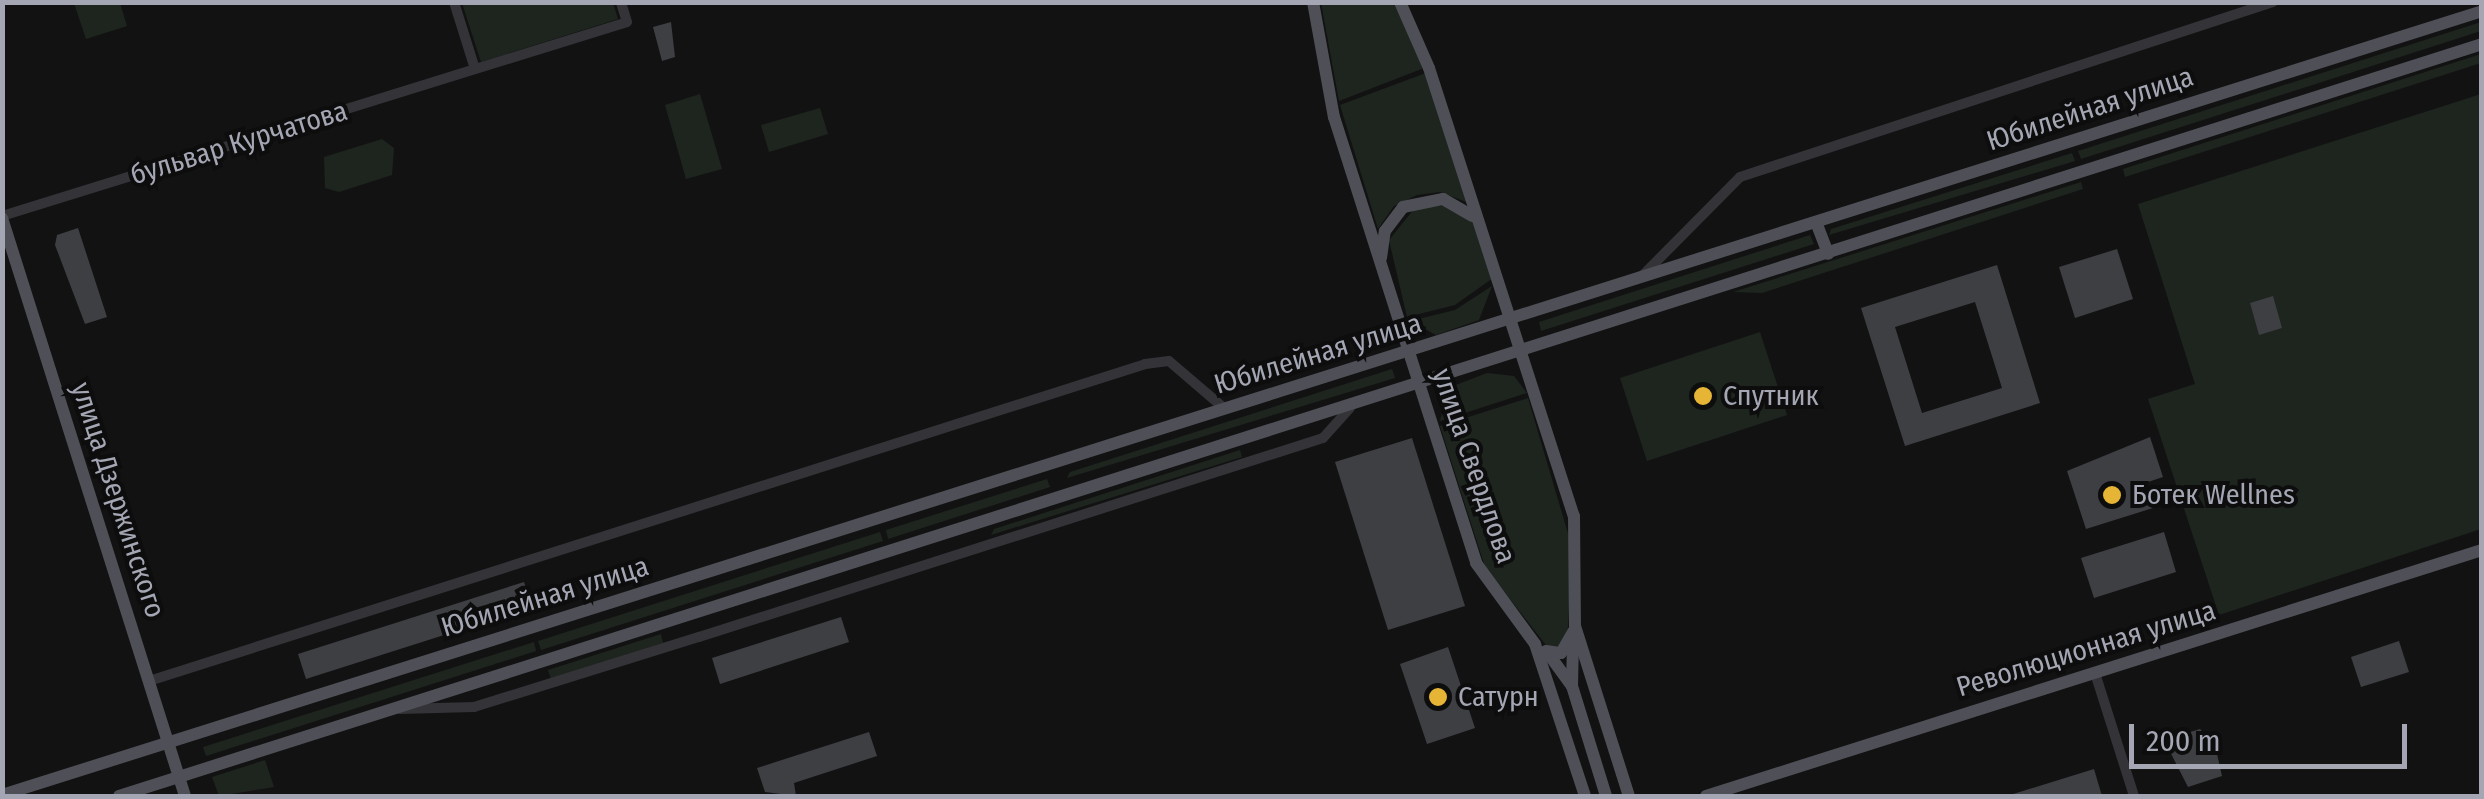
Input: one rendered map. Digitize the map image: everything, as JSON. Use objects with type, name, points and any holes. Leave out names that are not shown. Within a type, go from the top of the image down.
[{"type":"main road","name":"улица Свердлова","points":[[1312,2],[1334,117],[1476,563],[1572,686]]},
{"type":"main road","name":"улица Свердлова","points":[[1400,2],[1480,226],[1578,532],[1572,686],[1606,796]]},
{"type":"main road","name":"Юбилейная улица","points":[[2,795],[2482,11]]},
{"type":"main road","name":"Юбилейная улица","points":[[119,796],[384,709],[1520,354],[2482,44]]},
{"type":"main road","points":[[1381,266],[1385,231],[1414,202],[1456,202],[1480,226]]},
{"type":"main road","name":"улица Дзержинского","points":[[2,217],[186,796]]},
{"type":"main road","points":[[1816,222],[1828,254]]},
{"type":"main road","name":"Революционная улица","points":[[1706,796],[2482,550]]},
{"type":"main road","name":"улица Свердлова","points":[[1575,626],[1629,796]]},
{"type":"main road","points":[[1541,648],[1561,653],[1573,641]]},
{"type":"main road","name":"улица Свердлова","points":[[1541,648],[1585,796]]},
{"type":"street","points":[[454,2],[475,69]]},
{"type":"street","name":"бульвар Курчатова","points":[[2,217],[627,22],[621,2]]},
{"type":"street","points":[[1639,279],[1740,178],[2273,2]]},
{"type":"street","points":[[149,681],[1145,364],[1169,361],[1225,409]]},
{"type":"street","points":[[384,709],[474,707],[1323,438],[1350,408]]},
{"type":"street","points":[[2094,673],[2134,796]]},
{"type":"shaded area","points":[[74,3],[120,3],[127,26],[86,39]]},
{"type":"shaded area","points":[[462,3],[613,3],[618,19],[481,62]]},
{"type":"shaded area","points":[[1321,3],[1394,3],[1424,68],[1339,101]]},
{"type":"shaded area","points":[[2481,22],[2481,31],[2081,159],[2078,151]]},
{"type":"shaded area","points":[[2481,54],[2481,63],[2125,177],[2123,169]]},
{"type":"shaded area","points":[[1426,73],[1469,203],[1440,192],[1417,195],[1394,206],[1378,229],[1340,105]]},
{"type":"shaded area","points":[[700,94],[722,169],[686,179],[665,105]]},
{"type":"shaded area","points":[[2481,94],[2481,529],[2219,615],[2148,399],[2195,384],[2138,204]]},
{"type":"shaded area","points":[[820,108],[828,134],[769,152],[761,125]]},
{"type":"shaded area","points":[[382,139],[394,148],[392,175],[339,192],[325,188],[324,157]]},
{"type":"shaded area","points":[[2072,153],[2075,161],[1829,235],[1831,229]]},
{"type":"shaded area","points":[[2081,182],[2083,189],[1762,293],[1733,292]]},
{"type":"shaded area","points":[[1446,205],[1473,222],[1493,278],[1455,305],[1407,317],[1389,240],[1414,209]]},
{"type":"shaded area","points":[[1810,235],[1814,244],[1541,331],[1539,322]]},
{"type":"shaded area","points":[[1492,286],[1479,320],[1436,335],[1410,321],[1455,310]]},
{"type":"shaded area","name":"Спутник","points":[[1760,332],[1787,415],[1647,461],[1620,378]]},
{"type":"shaded area","points":[[1392,369],[1395,378],[1067,478],[1070,472]]},
{"type":"shaded area","points":[[1487,373],[1514,376],[1527,393],[1440,421],[1448,388]]},
{"type":"shaded area","points":[[1528,398],[1572,547],[1567,644],[1549,649],[1485,567],[1440,426]]},
{"type":"shaded area","points":[[1240,450],[1242,457],[991,535],[994,529]]},
{"type":"shaded area","points":[[1047,479],[1050,487],[888,539],[886,530]]},
{"type":"shaded area","points":[[880,532],[883,541],[541,650],[538,641]]},
{"type":"shaded area","points":[[661,634],[663,643],[551,679],[548,670]]},
{"type":"shaded area","points":[[534,642],[536,651],[206,756],[203,747]]},
{"type":"shaded area","points":[[265,760],[274,787],[219,796],[212,777]]},
{"type":"building","points":[[671,22],[675,57],[662,61],[653,27]]},
{"type":"building","points":[[78,228],[107,317],[85,324],[55,245],[57,235]]},
{"type":"building","points":[[2117,249],[2133,299],[2075,318],[2059,267]]},
{"type":"building","points":[[1997,265],[2040,403],[1905,446],[1861,308]],"holes":[[[1975,302],[2002,388],[1922,413],[1895,327]]]},
{"type":"building","points":[[2273,296],[2282,328],[2259,335],[2250,303]]},
{"type":"building","name":"Ботек Wellnes","points":[[2150,437],[2163,477],[2145,483],[2153,508],[2086,529],[2067,471]]},
{"type":"building","points":[[1412,438],[1465,606],[1388,630],[1335,462]]},
{"type":"building","points":[[2164,532],[2176,572],[2094,598],[2081,558]]},
{"type":"building","points":[[524,582],[532,607],[306,679],[298,654]]},
{"type":"building","points":[[841,617],[849,642],[720,684],[712,658]]},
{"type":"building","points":[[2399,641],[2409,672],[2361,687],[2351,657]]},
{"type":"building","name":"Сатурн","points":[[1448,647],[1475,728],[1427,744],[1400,664]]},
{"type":"building","points":[[2200,729],[2215,745],[2222,776],[2188,787],[2164,740]]},
{"type":"building","points":[[869,732],[877,756],[794,783],[796,796],[765,792],[757,768]]},
{"type":"building","points":[[2094,769],[2102,796],[2010,796],[2010,795]]},
{"type":"place","name":"Спутник","points":[[1703,396]]},
{"type":"place","name":"Ботек Wellnes","points":[[2112,495]]},
{"type":"place","name":"Сатурн","points":[[1438,697]]}]
